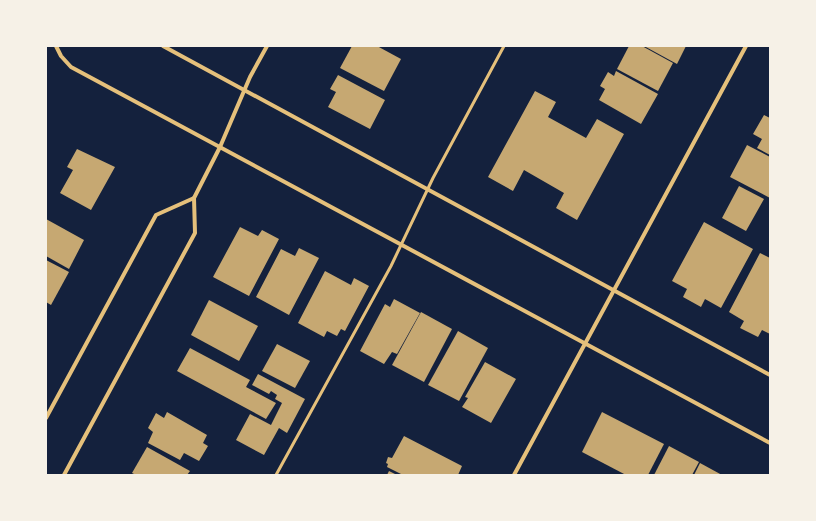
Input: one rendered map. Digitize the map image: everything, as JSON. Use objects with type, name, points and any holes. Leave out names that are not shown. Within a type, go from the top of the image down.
[{"type":"street","points":[[56,46],[61,56],[70,66],[770,443]]},
{"type":"street","points":[[163,46],[770,375]]},
{"type":"street","points":[[64,475],[195,233],[194,198],[220,147],[244,90],[267,46]]},
{"type":"street","points":[[514,475],[746,46]]},
{"type":"street","points":[[46,418],[156,215],[194,198]]},
{"type":"lane","points":[[276,475],[401,245],[428,189],[504,46]]},
{"type":"building","points":[[352,46],[377,46],[401,59],[384,91],[340,68]]},
{"type":"building","points":[[629,46],[642,46],[673,63],[658,91],[617,69]]},
{"type":"building","points":[[644,46],[686,46],[677,64]]},
{"type":"building","points":[[616,71],[658,94],[641,124],[599,100],[605,89],[600,86],[608,72],[614,76]]},
{"type":"building","points":[[338,75],[385,100],[370,129],[328,107],[336,92],[330,89]]},
{"type":"building","points":[[535,91],[556,102],[548,117],[586,138],[597,119],[624,134],[577,220],[556,208],[564,193],[524,170],[513,191],[488,177]]},
{"type":"building","points":[[764,115],[770,118],[770,155],[757,148],[762,139],[753,134]]},
{"type":"building","points":[[747,145],[770,157],[770,198],[730,177]]},
{"type":"building","points":[[77,149],[115,167],[91,210],[60,193],[73,170],[67,167]]},
{"type":"building","points":[[739,186],[764,199],[746,231],[722,218]]},
{"type":"building","points":[[46,219],[84,240],[69,269],[46,256]]},
{"type":"building","points":[[704,222],[753,249],[721,308],[705,299],[701,307],[683,297],[687,289],[672,281]]},
{"type":"building","points":[[240,227],[258,236],[262,230],[279,239],[249,296],[213,277]]},
{"type":"building","points":[[299,248],[319,258],[289,315],[256,297],[281,249],[295,256]]},
{"type":"building","points":[[760,253],[770,258],[770,334],[762,330],[758,337],[740,328],[744,321],[729,312]]},
{"type":"building","points":[[46,260],[69,272],[51,305],[46,302]]},
{"type":"building","points":[[325,271],[351,285],[354,278],[369,286],[345,331],[341,329],[337,336],[327,331],[324,337],[298,323]]},
{"type":"building","points":[[394,299],[420,313],[397,354],[392,352],[384,364],[360,351],[385,304],[390,307]]},
{"type":"building","points":[[209,300],[258,326],[239,361],[191,335]]},
{"type":"building","points":[[421,312],[452,329],[424,382],[392,365]]},
{"type":"building","points":[[458,331],[488,348],[459,401],[428,385]]},
{"type":"building","points":[[277,344],[310,361],[295,388],[262,371]]},
{"type":"building","points":[[190,348],[250,380],[246,387],[276,403],[266,419],[177,371]]},
{"type":"building","points":[[485,362],[516,379],[491,423],[462,407],[468,398],[465,397]]},
{"type":"building","points":[[258,374],[305,399],[287,433],[279,428],[264,455],[236,440],[250,414],[271,425],[282,403],[275,399],[277,395],[271,391],[269,394],[252,385]]},
{"type":"building","points":[[167,412],[207,435],[203,443],[208,446],[199,461],[184,453],[180,460],[148,443],[153,432],[148,428],[156,413],[164,418]]},
{"type":"building","points":[[602,412],[664,444],[648,475],[626,475],[582,452]]},
{"type":"building","points":[[404,436],[462,466],[458,475],[403,475],[387,467],[388,464],[386,463],[388,457],[392,458]]},
{"type":"building","points":[[669,446],[699,462],[692,475],[654,475]]},
{"type":"building","points":[[147,447],[190,471],[187,475],[136,475],[132,473]]},
{"type":"building","points":[[700,463],[722,475],[694,475]]},
{"type":"building","points":[[389,471],[397,475],[387,475]]}]
